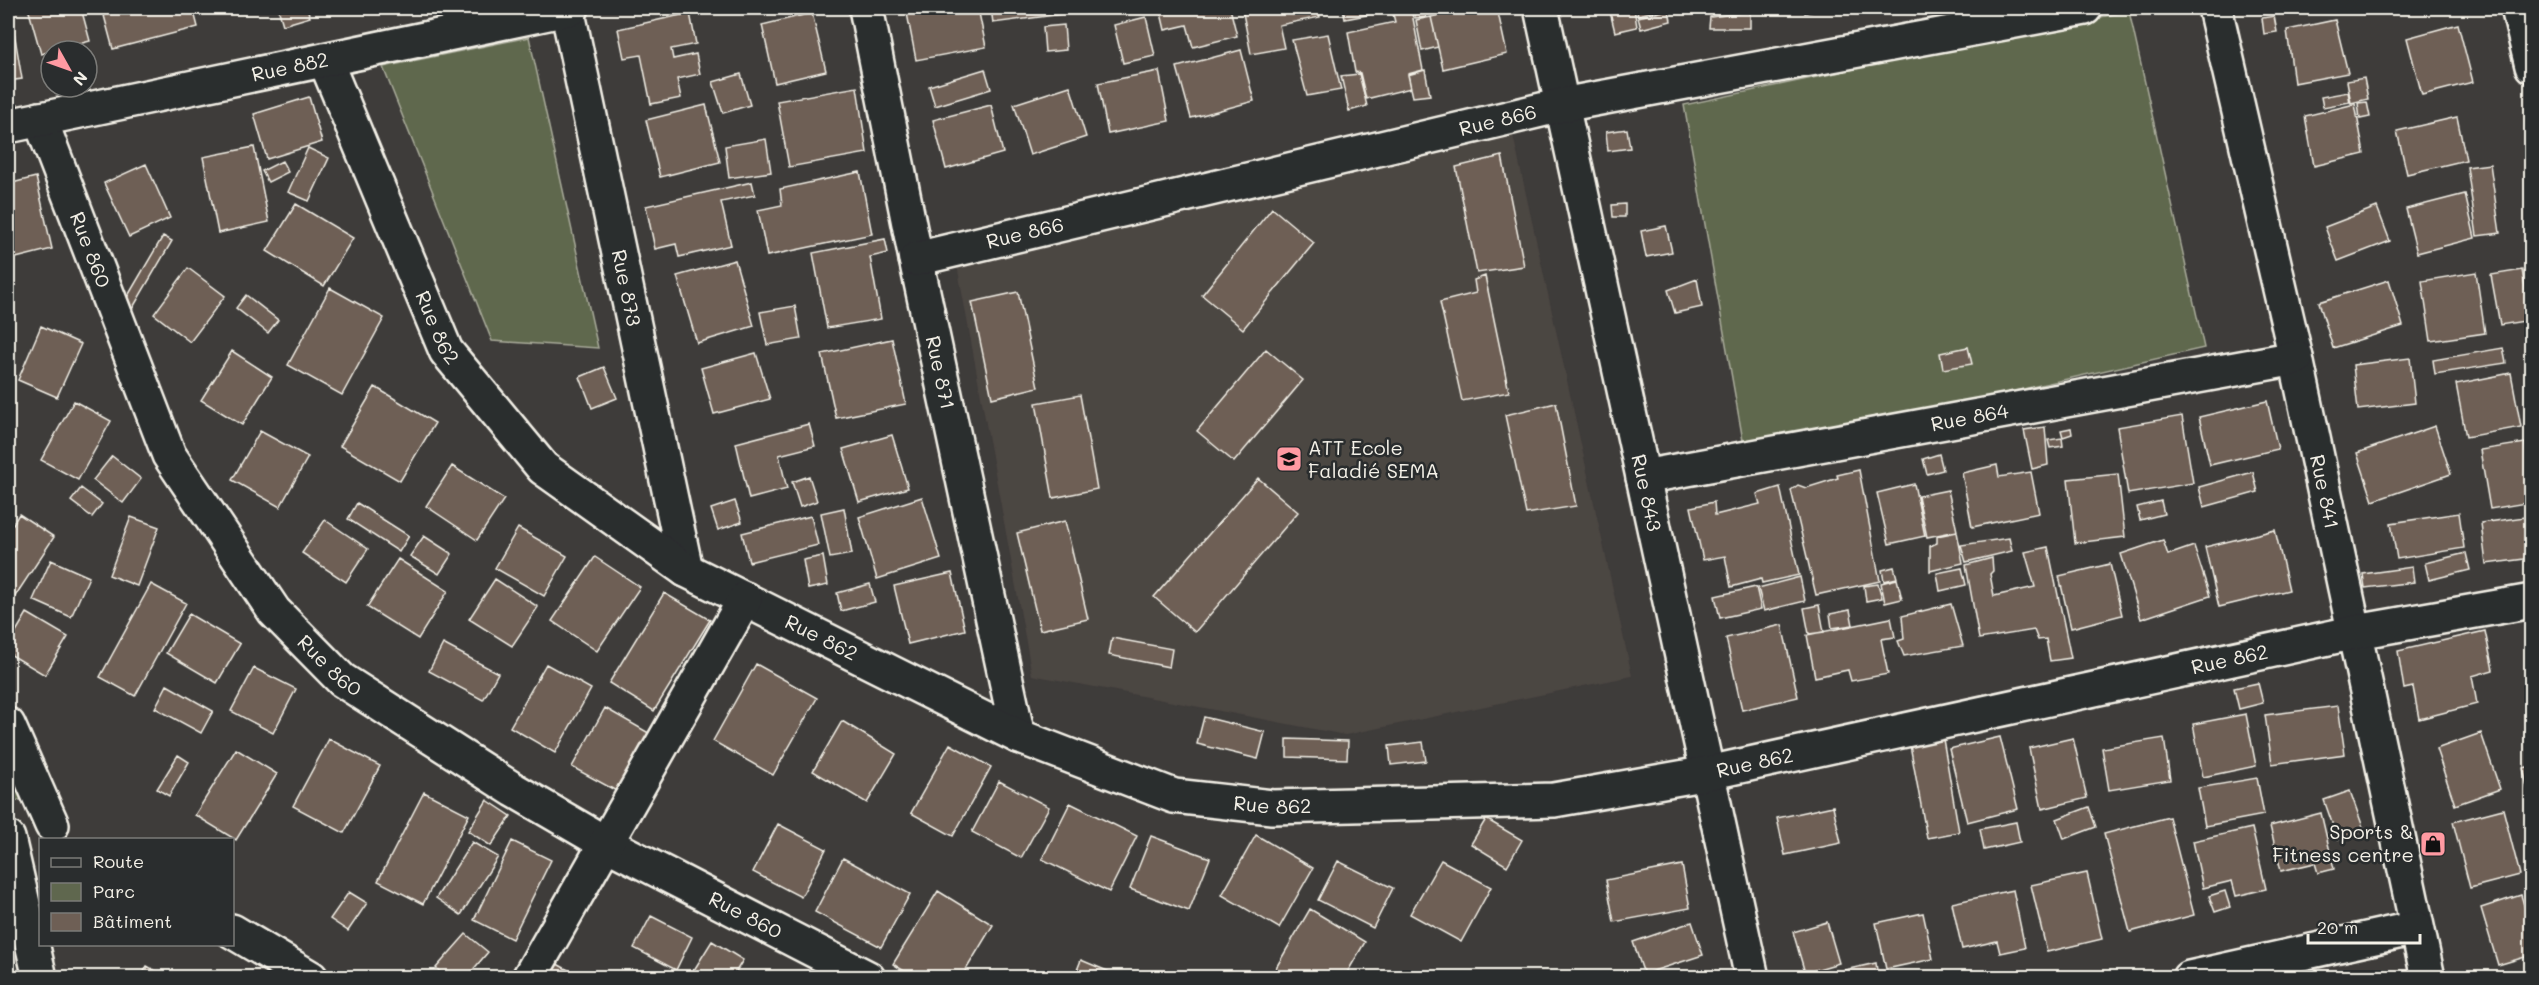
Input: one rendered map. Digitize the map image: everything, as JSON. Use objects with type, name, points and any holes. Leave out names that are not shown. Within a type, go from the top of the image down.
[{"type":"street","name":"Rue 882","points":[[8,126],[569,8]]},
{"type":"street","name":"Rue 873","points":[[569,8],[686,570]]},
{"type":"street","name":"Rue 871","points":[[866,8],[916,260],[1018,736]]},
{"type":"street","name":"Rue 843","points":[[1541,8],[1752,978]]},
{"type":"street","name":"Rue 866","points":[[916,260],[1562,105],[2085,8]]},
{"type":"street","name":"Rue 841","points":[[2215,8],[2296,358],[2428,978]]},
{"type":"street","points":[[2518,8],[2532,66]]},
{"type":"street","name":"Rue 862","points":[[325,60],[446,351],[543,468],[686,570],[1018,736],[1173,796],[1272,807],[1554,800],[1708,773],[2356,632],[2532,601]]},
{"type":"street","name":"Rue 860","points":[[40,119],[169,455],[273,611],[342,680],[514,790],[605,843],[868,978]]},
{"type":"street","name":"Rue 864","points":[[1643,477],[2296,358]]},
{"type":"street","points":[[530,978],[745,599]]},
{"type":"street","points":[[8,725],[64,832],[8,837],[40,978]]},
{"type":"street","points":[[2189,978],[2416,928]]},
{"type":"street","points":[[234,932],[306,976]]},
{"type":"shaded area","name":"ATT Ecole Faladié SEMA","points":[[1513,135],[1632,676],[1345,735],[1032,675],[953,243]]},
{"type":"green space","points":[[2129,11],[2204,348],[1745,452],[1684,105]]},
{"type":"green space","points":[[529,37],[598,348],[492,341],[383,67]]},
{"type":"green space","points":[[8,725],[38,795],[8,803]]},
{"type":"building","points":[[8,8],[10,8],[22,79],[8,81]]},
{"type":"building","points":[[28,8],[81,8],[89,39],[39,39],[39,47]]},
{"type":"building","points":[[102,8],[193,8],[198,27],[113,49]]},
{"type":"building","points":[[278,8],[307,8],[310,17],[283,25]]},
{"type":"building","points":[[906,8],[978,8],[986,47],[916,60]]},
{"type":"building","points":[[991,8],[1061,8],[1062,14],[993,23]]},
{"type":"building","points":[[1077,8],[1133,8],[1078,14]]},
{"type":"building","points":[[1184,8],[1230,8],[1237,36],[1193,47],[1187,25],[1165,30],[1161,13]]},
{"type":"building","points":[[1242,8],[1318,8],[1320,17],[1279,25],[1284,48],[1251,54]]},
{"type":"building","points":[[1343,8],[1411,8],[1423,70],[1408,74],[1411,88],[1366,99],[1360,73],[1355,72],[1348,32],[1395,22],[1392,10],[1345,19]]},
{"type":"building","points":[[1413,8],[1424,8],[1426,17],[1415,18]]},
{"type":"building","points":[[1470,8],[1497,8],[1507,54],[1443,69],[1431,17]]},
{"type":"building","points":[[1609,8],[1634,8],[1637,27],[1615,32]]},
{"type":"building","points":[[1636,8],[1669,8],[1638,15]]},
{"type":"building","points":[[1695,8],[1718,8],[1718,10],[1697,15]]},
{"type":"building","points":[[1804,8],[1824,8],[1824,9],[1805,13]]},
{"type":"building","points":[[1669,10],[1671,21],[1641,29],[1638,17]]},
{"type":"building","points":[[1750,12],[1750,28],[1709,28],[1710,17]]},
{"type":"building","points":[[690,13],[696,44],[671,49],[673,59],[696,54],[700,74],[677,79],[681,98],[651,104],[641,55],[624,58],[618,29]]},
{"type":"building","points":[[812,13],[826,71],[775,83],[762,25]]},
{"type":"building","points":[[2274,16],[2277,32],[2264,34],[2262,18]]},
{"type":"building","points":[[1146,17],[1155,56],[1123,63],[1114,25]]},
{"type":"building","points":[[1431,17],[1438,47],[1422,51],[1416,20]]},
{"type":"building","points":[[2335,20],[2348,73],[2294,83],[2287,30]]},
{"type":"building","points":[[2458,24],[2473,82],[2422,95],[2407,38]]},
{"type":"building","points":[[1064,25],[1066,50],[1045,52],[1043,27]]},
{"type":"building","points":[[1328,34],[1341,90],[1307,96],[1292,40]]},
{"type":"building","points":[[1241,50],[1254,101],[1191,118],[1177,67]]},
{"type":"building","points":[[985,69],[991,89],[935,106],[929,86]]},
{"type":"building","points":[[1425,70],[1430,95],[1413,97],[1408,75]]},
{"type":"building","points":[[1159,71],[1169,121],[1108,134],[1098,83]]},
{"type":"building","points":[[741,74],[750,105],[723,113],[713,82]]},
{"type":"building","points":[[1359,74],[1367,106],[1349,111],[1341,76]]},
{"type":"building","points":[[2364,78],[2368,99],[2351,103],[2347,81]]},
{"type":"building","points":[[1070,86],[1086,137],[1030,155],[1014,104]]},
{"type":"building","points":[[857,87],[867,153],[789,167],[777,101]]},
{"type":"building","points":[[2348,92],[2350,102],[2323,107],[2321,97]]},
{"type":"building","points":[[309,97],[322,142],[267,159],[254,114]]},
{"type":"building","points":[[2367,102],[2370,117],[2360,119],[2358,103]]},
{"type":"building","points":[[2355,104],[2364,154],[2314,166],[2305,116]]},
{"type":"building","points":[[706,105],[720,162],[660,177],[646,120]]},
{"type":"building","points":[[991,105],[1003,153],[946,169],[933,120]]},
{"type":"building","points":[[2457,117],[2466,160],[2407,174],[2397,131]]},
{"type":"building","points":[[1627,129],[1630,148],[1608,151],[1606,132]]},
{"type":"building","points":[[766,139],[771,172],[729,178],[725,146]]},
{"type":"building","points":[[254,147],[269,222],[218,233],[203,157]]},
{"type":"building","points":[[308,148],[329,158],[309,201],[288,192]]},
{"type":"building","points":[[1502,156],[1524,266],[1477,273],[1456,167]]},
{"type":"building","points":[[282,161],[288,172],[268,182],[262,171]]},
{"type":"building","points":[[146,164],[170,218],[129,237],[104,183]]},
{"type":"building","points":[[2490,164],[2500,233],[2477,236],[2467,167]]},
{"type":"building","points":[[860,172],[872,234],[767,256],[758,210],[782,205],[780,189]]},
{"type":"building","points":[[36,177],[52,249],[8,260],[8,184]]},
{"type":"building","points":[[752,182],[755,195],[721,202],[731,245],[679,257],[676,244],[655,249],[646,206]]},
{"type":"building","points":[[2465,194],[2475,238],[2417,253],[2406,209]]},
{"type":"building","points":[[296,204],[353,238],[324,286],[267,251]]},
{"type":"building","points":[[1625,204],[1625,217],[1613,217],[1612,205]]},
{"type":"building","points":[[2377,207],[2390,241],[2338,261],[2325,227]]},
{"type":"building","points":[[1272,208],[1314,243],[1243,329],[1202,295]]},
{"type":"building","points":[[1666,226],[1672,252],[1646,257],[1641,231]]},
{"type":"building","points":[[163,236],[172,241],[131,311],[122,306]]},
{"type":"building","points":[[885,239],[888,253],[870,257],[881,319],[827,328],[813,253]]},
{"type":"building","points":[[735,260],[754,326],[697,343],[677,276]]},
{"type":"building","points":[[188,268],[225,296],[190,342],[154,314]]},
{"type":"building","points":[[2522,270],[2531,320],[2500,325],[2491,275]]},
{"type":"building","points":[[2476,272],[2485,333],[2431,341],[2422,281]]},
{"type":"building","points":[[1485,276],[1509,392],[1462,401],[1440,302],[1476,293],[1474,280]]},
{"type":"building","points":[[1697,279],[1702,307],[1675,313],[1668,290]]},
{"type":"building","points":[[2389,280],[2403,326],[2333,348],[2319,302]]},
{"type":"building","points":[[330,288],[384,318],[342,395],[288,365]]},
{"type":"building","points":[[1018,292],[1038,387],[992,398],[972,302]]},
{"type":"building","points":[[246,295],[278,320],[268,333],[236,308]]},
{"type":"building","points":[[795,306],[801,339],[767,345],[760,312]]},
{"type":"building","points":[[41,326],[81,344],[57,397],[18,380]]},
{"type":"building","points":[[892,339],[906,404],[836,418],[822,354]]},
{"type":"building","points":[[1968,347],[1972,364],[1943,369],[1940,353]]},
{"type":"building","points":[[2503,348],[2506,363],[2435,374],[2433,360]]},
{"type":"building","points":[[1266,349],[1303,380],[1234,462],[1197,431]]},
{"type":"building","points":[[232,351],[272,377],[242,425],[201,400]]},
{"type":"building","points":[[756,353],[770,399],[714,414],[701,368]]},
{"type":"building","points":[[2410,358],[2415,403],[2358,410],[2353,365]]},
{"type":"building","points":[[604,367],[617,398],[592,408],[580,377]]},
{"type":"building","points":[[2511,373],[2521,427],[2466,437],[2456,384]]},
{"type":"building","points":[[375,387],[435,423],[400,481],[340,446]]},
{"type":"building","points":[[1080,395],[1097,489],[1053,498],[1036,403]]},
{"type":"building","points":[[74,401],[111,421],[78,480],[41,460]]},
{"type":"building","points":[[2267,401],[2278,449],[2210,465],[2199,417]]},
{"type":"building","points":[[1556,403],[1576,506],[1526,514],[1505,415]]},
{"type":"building","points":[[2182,416],[2193,483],[2128,494],[2117,427]]},
{"type":"building","points":[[809,424],[815,446],[779,455],[787,489],[749,499],[736,443]]},
{"type":"building","points":[[2435,426],[2451,474],[2373,501],[2357,453]]},
{"type":"building","points":[[2045,427],[2048,465],[2032,469],[2024,430]]},
{"type":"building","points":[[2071,428],[2072,434],[2063,437],[2061,430]]},
{"type":"building","points":[[260,431],[308,457],[280,507],[232,480]]},
{"type":"building","points":[[892,435],[908,488],[859,502],[843,449]]},
{"type":"building","points":[[2062,438],[2063,446],[2050,448],[2048,440]]},
{"type":"building","points":[[2525,443],[2532,502],[2490,509],[2480,450]]},
{"type":"building","points":[[1939,454],[1943,470],[1927,474],[1923,459]]},
{"type":"building","points":[[112,456],[141,479],[123,503],[93,480]]},
{"type":"building","points":[[1997,465],[1999,477],[2031,472],[2039,513],[1972,527],[1962,473]]},
{"type":"building","points":[[452,466],[504,499],[477,540],[426,506]]},
{"type":"building","points":[[1859,470],[1880,581],[1816,595],[1791,490],[1798,485],[1806,488],[1838,478],[1837,475]]},
{"type":"building","points":[[2253,472],[2258,492],[2204,507],[2199,487]]},
{"type":"building","points":[[2118,474],[2125,537],[2075,543],[2068,479]]},
{"type":"building","points":[[809,476],[817,501],[800,507],[792,482]]},
{"type":"building","points":[[1258,478],[1298,512],[1195,632],[1154,597]]},
{"type":"building","points":[[1914,484],[1925,536],[1889,544],[1877,493]]},
{"type":"building","points":[[1780,487],[1799,575],[1762,583],[1761,579],[1731,587],[1725,556],[1703,560],[1691,507],[1714,502],[1715,515],[1760,504],[1757,494]]},
{"type":"building","points":[[81,488],[102,504],[92,517],[71,501]]},
{"type":"building","points":[[1948,490],[1957,531],[1927,537],[1918,496]]},
{"type":"building","points":[[922,497],[941,559],[877,579],[859,517]]},
{"type":"building","points":[[735,501],[742,522],[718,530],[711,509]]},
{"type":"building","points":[[2161,501],[2164,514],[2140,520],[2137,507]]},
{"type":"building","points":[[357,503],[409,536],[399,552],[348,519]]},
{"type":"building","points":[[844,508],[852,554],[830,558],[821,513]]},
{"type":"building","points":[[2459,513],[2464,548],[2397,559],[2391,523]]},
{"type":"building","points":[[19,514],[54,537],[8,607],[8,532]]},
{"type":"building","points":[[811,516],[818,545],[749,562],[742,533]]},
{"type":"building","points":[[2532,516],[2532,558],[2486,564],[2481,523]]},
{"type":"building","points":[[131,517],[159,527],[137,586],[109,575]]},
{"type":"building","points":[[325,520],[368,549],[346,582],[302,553]]},
{"type":"building","points":[[1065,521],[1088,619],[1040,630],[1017,533]]},
{"type":"building","points":[[518,528],[567,556],[544,596],[495,568]]},
{"type":"building","points":[[2275,530],[2289,590],[2219,607],[2205,547]]},
{"type":"building","points":[[1957,532],[1963,563],[1930,571],[1930,546],[1937,543],[1937,536]]},
{"type":"building","points":[[424,536],[452,554],[439,574],[410,556]]},
{"type":"building","points":[[2009,538],[2012,551],[1966,562],[1961,545]]},
{"type":"building","points":[[2163,540],[2168,555],[2194,546],[2210,596],[2141,619],[2121,554]]},
{"type":"building","points":[[2048,547],[2071,658],[2050,661],[2046,639],[2038,640],[2034,630],[1979,639],[1966,565],[1992,558],[1993,571],[1990,574],[1994,596],[2035,587],[2025,552]]},
{"type":"building","points":[[2466,553],[2470,570],[2429,580],[2425,563]]},
{"type":"building","points":[[823,556],[828,585],[808,589],[803,560]]},
{"type":"building","points":[[595,557],[640,587],[597,651],[552,621]]},
{"type":"building","points":[[398,559],[448,591],[418,639],[367,607]]},
{"type":"building","points":[[51,560],[89,577],[71,617],[33,600]]},
{"type":"building","points":[[2110,564],[2122,615],[2071,628],[2059,576]]},
{"type":"building","points":[[1894,567],[1897,578],[1884,581],[1882,570]]},
{"type":"building","points":[[2412,567],[2414,582],[2365,588],[2363,574]]},
{"type":"building","points":[[1962,568],[1966,585],[1940,591],[1937,573]]},
{"type":"building","points":[[952,573],[965,630],[908,644],[894,586]]},
{"type":"building","points":[[1800,577],[1805,601],[1764,611],[1758,588]]},
{"type":"building","points":[[495,579],[538,607],[512,646],[469,619]]},
{"type":"building","points":[[1897,579],[1902,599],[1885,603],[1881,583]]},
{"type":"building","points":[[151,584],[186,603],[135,696],[100,677]]},
{"type":"building","points":[[870,584],[875,602],[841,611],[837,593]]},
{"type":"building","points":[[1878,584],[1882,598],[1866,601],[1864,586]]},
{"type":"building","points":[[1756,587],[1761,609],[1720,618],[1715,596]]},
{"type":"building","points":[[664,593],[710,620],[654,711],[609,683]]},
{"type":"building","points":[[1951,604],[1963,646],[1904,656],[1898,641],[1904,639],[1902,616]]},
{"type":"building","points":[[1819,605],[1824,632],[1809,634],[1804,608]]},
{"type":"building","points":[[1850,610],[1853,625],[1832,628],[1830,614]]},
{"type":"building","points":[[27,613],[68,637],[45,675],[8,653],[8,645]]},
{"type":"building","points":[[189,614],[240,644],[217,683],[166,653]]},
{"type":"building","points":[[1891,618],[1895,637],[1881,639],[1888,674],[1851,681],[1848,670],[1815,677],[1807,635]]},
{"type":"building","points":[[1782,625],[1798,697],[1742,710],[1726,638]]},
{"type":"building","points":[[2485,631],[2493,670],[2472,676],[2477,704],[2419,719],[2413,687],[2404,689],[2398,651]]},
{"type":"building","points":[[1112,638],[1172,649],[1169,667],[1109,655]]},
{"type":"building","points":[[443,644],[498,673],[483,700],[429,671]]},
{"type":"building","points":[[546,664],[591,689],[555,753],[510,727]]},
{"type":"building","points":[[756,664],[817,698],[773,775],[713,741]]},
{"type":"building","points":[[254,668],[296,689],[273,733],[231,711]]},
{"type":"building","points":[[2258,683],[2263,703],[2239,709],[2234,688]]},
{"type":"building","points":[[167,685],[213,711],[201,733],[155,708]]},
{"type":"building","points":[[2338,706],[2345,754],[2272,764],[2265,715]]},
{"type":"building","points":[[605,708],[654,736],[622,794],[572,767]]},
{"type":"building","points":[[2246,714],[2256,766],[2203,777],[2193,724]]},
{"type":"building","points":[[1204,717],[1265,732],[1258,759],[1197,744]]},
{"type":"building","points":[[842,721],[896,754],[867,803],[813,771]]},
{"type":"building","points":[[2481,733],[2500,789],[2455,805],[2436,749]]},
{"type":"building","points":[[2000,737],[2018,809],[1967,822],[1949,749]]},
{"type":"building","points":[[2073,738],[2087,798],[2042,809],[2029,748]]},
{"type":"building","points":[[2164,738],[2170,780],[2109,790],[2102,748]]},
{"type":"building","points":[[329,739],[380,766],[344,833],[293,806]]},
{"type":"building","points":[[1287,739],[1348,741],[1347,759],[1287,757]]},
{"type":"building","points":[[1943,739],[1959,832],[1927,838],[1910,745]]},
{"type":"building","points":[[1423,742],[1426,761],[1391,765],[1389,746]]},
{"type":"building","points":[[950,744],[991,767],[953,836],[911,813]]},
{"type":"building","points":[[236,749],[277,774],[236,840],[195,815]]},
{"type":"building","points":[[178,755],[189,762],[169,796],[157,789]]},
{"type":"building","points":[[2532,766],[2532,801],[2530,801],[2523,768]]},
{"type":"building","points":[[2257,778],[2264,815],[2205,826],[2198,788]]},
{"type":"building","points":[[999,781],[1049,807],[1021,858],[972,832]]},
{"type":"building","points":[[2350,791],[2364,830],[2338,840],[2324,800]]},
{"type":"building","points":[[424,792],[469,815],[423,904],[378,881]]},
{"type":"building","points":[[487,800],[511,816],[491,846],[468,831]]},
{"type":"building","points":[[1070,803],[1137,836],[1109,892],[1042,859]]},
{"type":"building","points":[[1833,806],[1841,843],[1785,855],[1777,818]]},
{"type":"building","points":[[2089,807],[2096,827],[2064,839],[2057,819]]},
{"type":"building","points":[[2503,809],[2520,875],[2470,888],[2453,822]]},
{"type":"building","points":[[2321,813],[2334,869],[2318,873],[2315,863],[2281,871],[2270,826]]},
{"type":"building","points":[[2169,817],[2194,915],[2130,932],[2104,834]]},
{"type":"building","points":[[1486,819],[1522,840],[1507,866],[1471,844]]},
{"type":"building","points":[[2016,822],[2020,842],[1984,850],[1980,829]]},
{"type":"building","points":[[778,824],[826,849],[801,897],[753,872]]},
{"type":"building","points":[[2252,828],[2266,889],[2236,896],[2232,881],[2203,888],[2193,841]]},
{"type":"building","points":[[1256,835],[1313,868],[1279,928],[1222,895]]},
{"type":"building","points":[[1151,836],[1210,858],[1189,911],[1130,889]]},
{"type":"building","points":[[512,841],[551,860],[512,939],[474,920]]},
{"type":"building","points":[[472,842],[498,857],[461,915],[436,898]]},
{"type":"building","points":[[843,858],[910,894],[881,947],[815,912]]},
{"type":"building","points":[[1441,860],[1491,887],[1461,942],[1410,914]]},
{"type":"building","points":[[1338,861],[1393,888],[1373,928],[1318,900]]},
{"type":"building","points":[[1682,865],[1690,908],[1614,922],[1606,880]]},
{"type":"building","points":[[2087,873],[2102,939],[2047,952],[2031,885]]},
{"type":"building","points":[[2013,890],[2025,948],[2000,953],[1997,941],[1962,949],[1952,903]]},
{"type":"building","points":[[938,891],[993,925],[961,978],[915,978],[893,964]]},
{"type":"building","points":[[2225,891],[2230,907],[2215,912],[2209,896]]},
{"type":"building","points":[[349,892],[367,903],[348,931],[330,919]]},
{"type":"building","points":[[2521,895],[2532,932],[2532,955],[2498,965],[2481,908]]},
{"type":"building","points":[[1310,909],[1365,942],[1344,978],[1270,978]]},
{"type":"building","points":[[1923,913],[1933,959],[1886,969],[1876,923]]},
{"type":"building","points":[[651,916],[692,937],[676,970],[634,948]]},
{"type":"building","points":[[1692,922],[1703,955],[1644,974],[1633,942]]},
{"type":"building","points":[[1827,922],[1839,963],[1805,973],[1793,932]]},
{"type":"building","points":[[466,934],[488,952],[466,978],[447,978],[436,968]]},
{"type":"building","points":[[712,941],[743,960],[732,978],[689,978]]},
{"type":"building","points":[[546,958],[583,978],[536,978]]},
{"type":"building","points":[[1081,960],[1124,978],[1074,978]]},
{"type":"building","points":[[1876,963],[1878,978],[1819,978],[1818,976]]},
{"type":"building","points":[[147,966],[168,978],[140,978]]},
{"type":"place","name":"ATT Ecole Faladié SEMA","points":[[1289,459]]},
{"type":"place","name":"Sports & Fitness centre","points":[[2433,844]]}]
